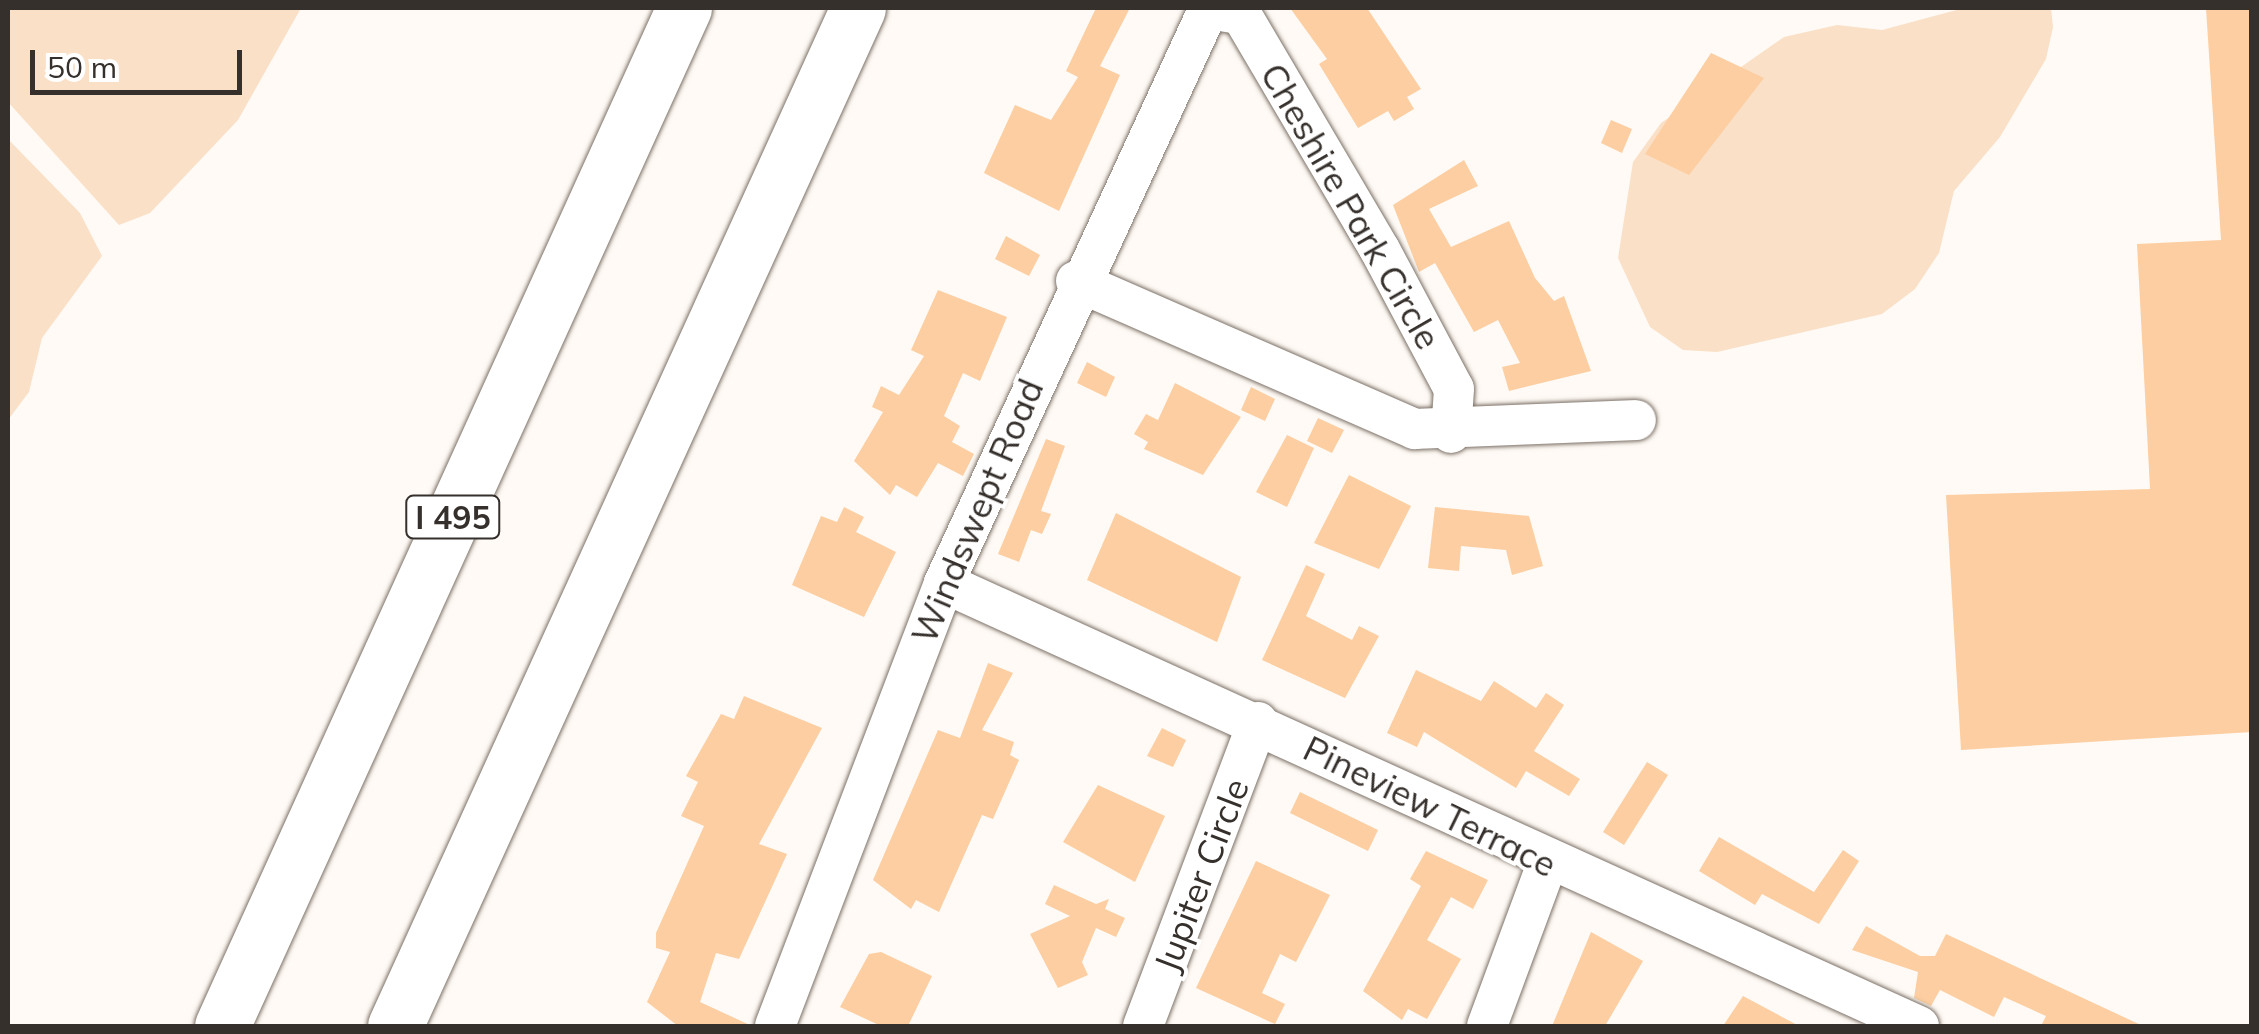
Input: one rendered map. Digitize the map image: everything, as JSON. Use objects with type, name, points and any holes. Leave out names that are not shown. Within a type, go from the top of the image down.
[{"type":"highway","name":"I 495","points":[[222,1026],[684,8]]},
{"type":"highway","points":[[395,1026],[858,8]]},
{"type":"street","name":"Windswept Road","points":[[775,1026],[944,582],[1076,281],[1209,8]]},
{"type":"street","name":"Cheshire Park Circle","points":[[1209,8],[1241,14],[1398,284],[1454,389],[1451,433]]},
{"type":"street","points":[[1076,281],[1347,406],[1451,433],[1636,420]]},
{"type":"street","name":"Pineview Terrace","points":[[944,582],[1258,722],[1547,864],[1872,1016],[1919,1026]]},
{"type":"street","name":"Jupiter Circle","points":[[1143,1026],[1258,722]]},
{"type":"street","points":[[1487,1026],[1547,864]]},
{"type":"shaded area","points":[[8,8],[301,8],[238,120],[150,213],[119,225],[8,102]]},
{"type":"shaded area","points":[[1964,8],[2051,8],[2053,27],[2046,59],[2000,137],[1954,191],[1939,253],[1915,289],[1882,314],[1717,352],[1683,350],[1650,327],[1618,258],[1633,162],[1661,123],[1784,37],[1837,25],[1882,30]]},
{"type":"shaded area","points":[[8,139],[80,213],[102,256],[42,338],[29,392],[8,420]]},
{"type":"building","points":[[1096,8],[1130,8],[1100,66],[1120,75],[1059,211],[984,173],[1015,105],[1051,120],[1078,77],[1066,71]]},
{"type":"building","points":[[1290,8],[1367,8],[1421,89],[1407,97],[1414,109],[1394,121],[1388,111],[1358,128],[1319,64],[1327,59]]},
{"type":"building","points":[[2206,8],[2252,8],[2252,732],[1961,750],[1946,495],[2150,489],[2137,244],[2221,240]]},
{"type":"building","points":[[1711,53],[1764,78],[1689,175],[1645,154]]},
{"type":"building","points":[[1611,120],[1632,129],[1622,153],[1601,143]]},
{"type":"building","points":[[1464,160],[1478,186],[1429,209],[1451,247],[1509,221],[1535,278],[1554,301],[1564,296],[1591,371],[1509,391],[1502,367],[1520,363],[1498,320],[1474,332],[1435,263],[1419,272],[1393,205]]},
{"type":"building","points":[[1006,236],[1040,255],[1029,276],[995,259]]},
{"type":"building","points":[[938,290],[1007,317],[980,381],[963,373],[944,416],[960,426],[952,442],[974,454],[963,476],[938,463],[917,497],[896,485],[890,495],[854,461],[883,412],[872,407],[881,386],[899,395],[924,356],[911,350]]},
{"type":"building","points":[[1087,362],[1115,377],[1106,397],[1077,383]]},
{"type":"building","points":[[1175,383],[1241,417],[1203,475],[1144,449],[1148,442],[1134,434],[1146,414],[1158,420]]},
{"type":"building","points":[[1251,387],[1275,399],[1265,421],[1241,410]]},
{"type":"building","points":[[1318,418],[1344,430],[1332,453],[1307,441]]},
{"type":"building","points":[[1287,435],[1314,448],[1287,507],[1256,492]]},
{"type":"building","points":[[1046,439],[1065,446],[1041,511],[1051,514],[1042,534],[1031,530],[1019,562],[998,554]]},
{"type":"building","points":[[1349,475],[1411,506],[1379,569],[1314,543]]},
{"type":"building","points":[[844,507],[864,517],[856,532],[896,552],[864,617],[792,585],[821,516],[837,522]]},
{"type":"building","points":[[1435,507],[1529,516],[1543,566],[1512,575],[1506,550],[1461,546],[1459,571],[1428,568]]},
{"type":"building","points":[[1116,513],[1241,577],[1217,642],[1087,580]]},
{"type":"building","points":[[1306,565],[1325,574],[1306,616],[1352,640],[1359,626],[1379,636],[1345,698],[1262,660]]},
{"type":"building","points":[[988,663],[1013,673],[982,730],[1014,742],[1010,755],[1019,760],[993,819],[982,815],[939,912],[916,900],[911,909],[873,880],[938,730],[960,738]]},
{"type":"building","points":[[1416,670],[1481,701],[1494,681],[1536,708],[1546,693],[1564,705],[1534,751],[1580,779],[1569,796],[1526,771],[1516,788],[1424,732],[1417,747],[1387,733]]},
{"type":"building","points":[[744,696],[822,728],[759,844],[787,854],[739,959],[716,953],[700,1002],[752,1026],[678,1026],[647,1002],[670,952],[656,948],[656,933],[704,826],[681,816],[698,782],[686,776],[721,714],[734,719]]},
{"type":"building","points":[[1162,728],[1186,740],[1173,767],[1147,756]]},
{"type":"building","points":[[1647,762],[1668,775],[1624,845],[1603,832]]},
{"type":"building","points":[[1098,785],[1165,816],[1135,882],[1063,842]]},
{"type":"building","points":[[1300,792],[1378,830],[1368,851],[1290,813]]},
{"type":"building","points":[[1719,837],[1814,892],[1843,850],[1859,861],[1819,924],[1762,894],[1755,905],[1699,871]]},
{"type":"building","points":[[1426,851],[1488,880],[1473,909],[1451,897],[1427,940],[1461,959],[1427,1019],[1408,1009],[1402,1020],[1363,991],[1421,886],[1410,879]]},
{"type":"building","points":[[1256,861],[1330,895],[1296,962],[1280,954],[1262,993],[1285,1004],[1275,1024],[1196,988]]},
{"type":"building","points":[[1054,885],[1096,904],[1109,899],[1105,909],[1125,918],[1116,937],[1096,928],[1082,962],[1088,975],[1058,988],[1030,934],[1070,916],[1045,904]]},
{"type":"building","points":[[1866,926],[1920,956],[1935,956],[1946,934],[2143,1026],[2041,1026],[2046,1016],[2004,997],[1994,1017],[1940,990],[1931,1006],[1914,998],[1918,972],[1852,950]]},
{"type":"building","points":[[1591,932],[1643,961],[1605,1026],[1552,1026]]},
{"type":"building","points":[[881,952],[932,976],[908,1026],[881,1026],[840,1007],[869,954]]},
{"type":"building","points":[[1743,996],[1799,1026],[1723,1026]]}]
